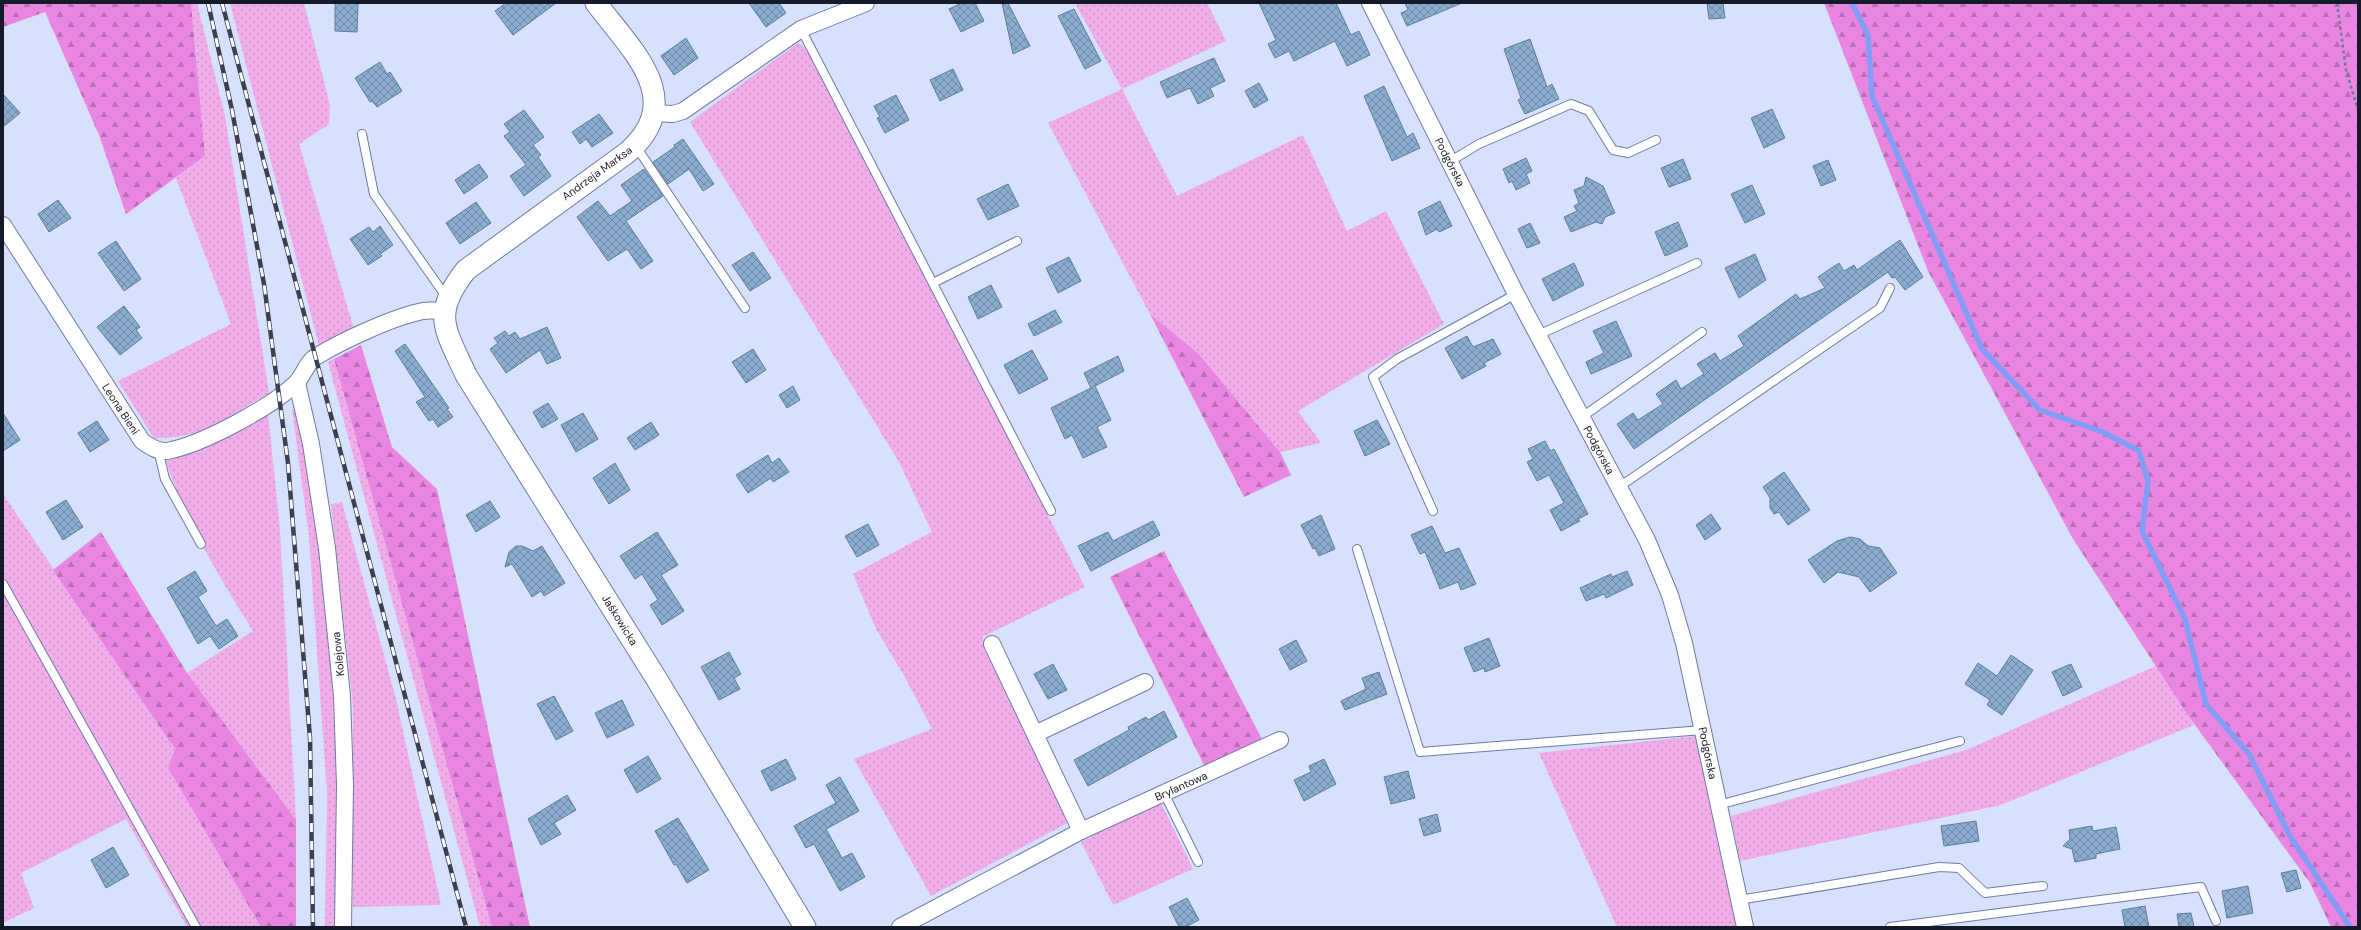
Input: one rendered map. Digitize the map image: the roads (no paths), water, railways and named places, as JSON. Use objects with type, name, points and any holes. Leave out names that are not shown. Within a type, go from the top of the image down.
[{"type":"street","points":[[596,3],[643,66],[651,81],[654,112],[673,114],[692,106],[801,29],[866,3]]},
{"type":"street","name":"Podgórska","points":[[1370,3],[1516,294],[1647,540],[1670,595],[1684,643],[1745,927]]},
{"type":"street","name":"Andrzeja Marksa","points":[[446,305],[448,294],[466,270],[636,145],[647,130],[654,112]]},
{"type":"street","name":"Leona Bieni","points":[[3,225],[63,316],[142,441],[158,450]]},
{"type":"street","points":[[158,450],[166,451],[203,438],[280,397],[297,383],[307,365],[316,356],[379,326],[446,305]]},
{"type":"street","name":"Jaśkowicka","points":[[446,305],[447,335],[466,375],[656,678],[805,927]]},
{"type":"street","name":"Kolejowa","points":[[297,383],[311,444],[326,548],[342,696],[345,785],[343,927]]},
{"type":"street","points":[[992,644],[1081,831]]},
{"type":"street","points":[[1035,734],[1145,682]]},
{"type":"street","name":"Brylantowa","points":[[900,927],[1081,831],[1280,740]]},
{"type":"lane","points":[[801,29],[1051,511]]},
{"type":"lane","points":[[1449,162],[1479,144],[1571,104],[1589,111],[1613,150],[1628,153],[1656,140]]},
{"type":"lane","points":[[362,134],[374,194],[446,305]]},
{"type":"lane","points":[[636,145],[745,308]]},
{"type":"lane","points":[[933,283],[1017,241]]},
{"type":"lane","points":[[1538,335],[1697,263]]},
{"type":"lane","points":[[1619,486],[1880,308],[1890,288]]},
{"type":"lane","points":[[1433,512],[1373,377],[1397,359],[1516,294]]},
{"type":"lane","points":[[1582,417],[1702,332]]},
{"type":"lane","points":[[158,450],[165,478],[201,544]]},
{"type":"lane","points":[[1356,549],[1420,752],[1703,730]]},
{"type":"lane","points":[[3,584],[196,927]]},
{"type":"lane","points":[[1718,805],[1960,741]]},
{"type":"lane","points":[[1164,793],[1198,862]]},
{"type":"lane","points":[[1739,900],[1939,867],[1959,868],[1985,893],[2043,886]]},
{"type":"lane","points":[[1890,927],[2201,887],[2216,921]]},
{"type":"waterway","points":[[1852,3],[1868,35],[1872,96],[1982,349],[2040,410],[2103,432],[2139,451],[2148,481],[2142,531],[2185,619],[2206,704],[2249,754],[2290,836],[2350,927]]},
{"type":"railway","points":[[208,3],[232,110],[264,284],[288,463],[310,738],[313,927]]},
{"type":"railway","points":[[222,3],[466,927]]}]
